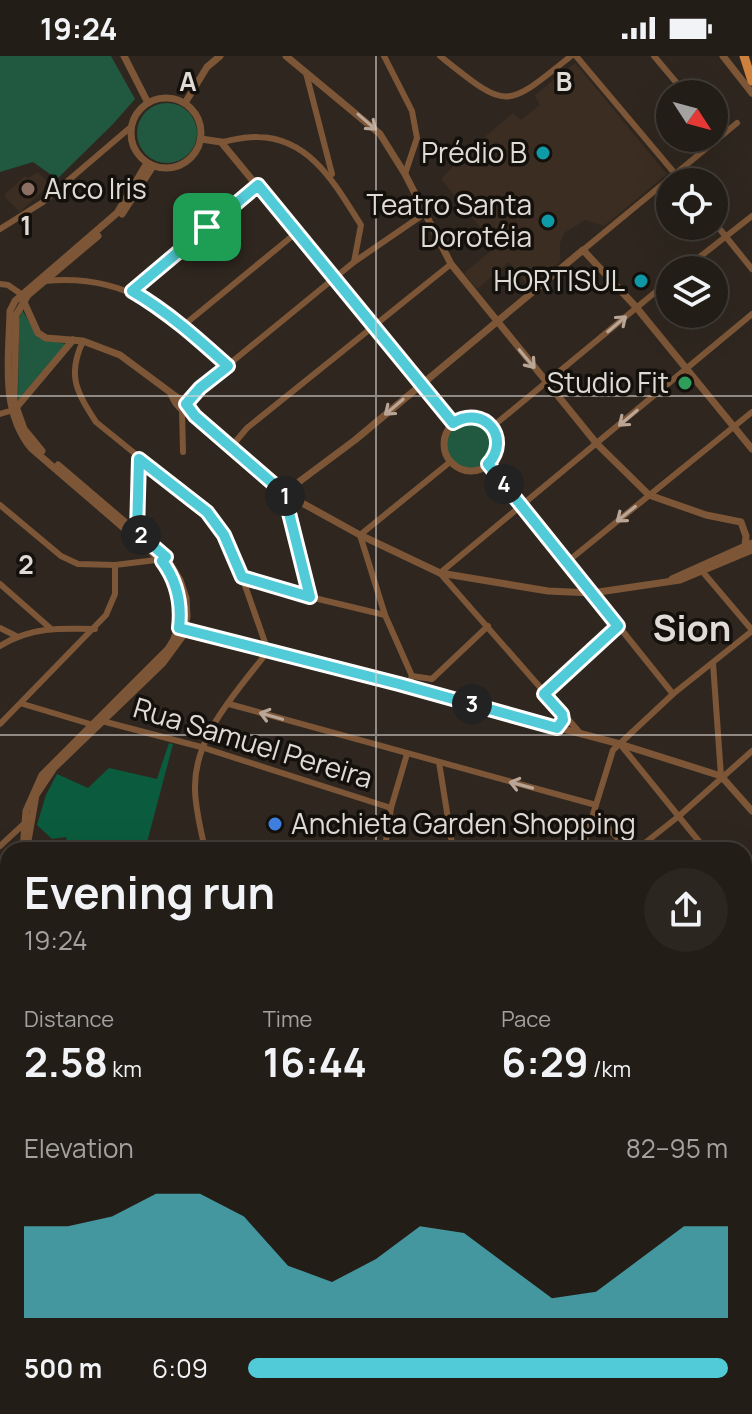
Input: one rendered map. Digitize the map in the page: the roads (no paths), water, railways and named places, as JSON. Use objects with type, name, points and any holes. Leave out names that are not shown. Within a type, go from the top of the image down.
[{"type":"main road","points":[[749,60],[752,81]]},
{"type":"street","points":[[124,56],[148,103]]},
{"type":"street","points":[[185,103],[207,67],[220,56]]},
{"type":"street","points":[[286,56],[380,134],[405,174],[451,264],[597,444],[649,495],[706,515],[741,522],[749,543]]},
{"type":"street","points":[[384,56],[412,111],[417,138],[405,174]]},
{"type":"street","points":[[440,56],[482,87],[504,98],[524,94],[574,56],[670,168]]},
{"type":"street","points":[[654,56],[674,80]]},
{"type":"street","points":[[723,56],[752,93]]},
{"type":"street","points":[[732,66],[738,70],[749,60]]},
{"type":"street","points":[[306,73],[334,183]]},
{"type":"street","points":[[0,229],[43,202],[132,126],[140,109],[148,103],[167,98],[185,103],[198,119],[201,139],[191,157],[183,164],[174,167],[150,164],[141,158],[132,143],[132,126]]},
{"type":"street","points":[[728,130],[737,123]]},
{"type":"street","points":[[201,139],[221,142],[257,137],[280,141],[311,156],[334,183],[361,225],[354,262]]},
{"type":"street","points":[[221,142],[453,423]]},
{"type":"street","points":[[682,168],[702,152]]},
{"type":"street","points":[[22,298],[59,271],[120,216],[141,188],[150,164]]},
{"type":"street","points":[[150,164],[117,213],[22,298],[16,315],[13,410],[19,433],[31,448],[164,559]]},
{"type":"street","points":[[132,291],[258,185]]},
{"type":"street","points":[[284,493],[355,440],[656,190]]},
{"type":"street","points":[[183,452],[184,407],[200,388],[354,262],[424,214]]},
{"type":"street","points":[[728,234],[752,216]]},
{"type":"street","points":[[184,325],[296,233]]},
{"type":"street","points":[[700,256],[720,240]]},
{"type":"street","points":[[728,240],[752,269]]},
{"type":"street","points":[[583,250],[636,307],[752,449]]},
{"type":"street","points":[[231,447],[247,428],[451,264]]},
{"type":"street","points":[[59,271],[62,277],[69,279],[104,283],[132,291],[184,325],[228,366]]},
{"type":"street","points":[[45,281],[69,279]]},
{"type":"street","points":[[0,284],[8,285],[22,298],[38,333],[46,338],[83,341],[120,355],[281,484],[310,597]]},
{"type":"street","points":[[492,427],[656,291]]},
{"type":"street","points":[[440,573],[752,314]]},
{"type":"street","points":[[0,414],[13,410],[73,340]]},
{"type":"street","points":[[83,341],[74,360],[75,382],[84,403],[96,422],[207,512],[224,535],[268,651]]},
{"type":"street","points":[[4,842],[27,821],[36,795],[54,768],[163,663],[182,631],[186,598],[180,580],[164,559],[137,532],[38,448],[13,410]]},
{"type":"street","points":[[567,562],[752,412]]},
{"type":"street","points":[[473,417],[492,427],[498,442],[494,458],[488,464],[469,471],[450,462],[444,442],[453,423],[473,417]]},
{"type":"street","points":[[137,532],[139,459]]},
{"type":"street","points":[[360,535],[450,462]]},
{"type":"street","points":[[488,464],[673,694]]},
{"type":"street","points":[[182,481],[183,492]]},
{"type":"street","points":[[284,493],[360,535],[440,573],[548,591],[592,593],[680,580],[702,571],[749,543]]},
{"type":"street","points":[[0,505],[61,556],[78,564],[115,565],[164,559]]},
{"type":"street","points":[[125,528],[137,532]]},
{"type":"street","points":[[360,535],[385,615],[412,676],[408,686]]},
{"type":"street","points":[[670,580],[749,543]]},
{"type":"street","points":[[0,724],[23,704],[106,615],[115,594],[115,565]]},
{"type":"street","points":[[584,842],[613,750],[673,694],[752,631],[702,571]]},
{"type":"street","points":[[440,573],[582,735]]},
{"type":"street","points":[[242,577],[385,615]]},
{"type":"street","points":[[0,584],[50,628]]},
{"type":"street","points":[[432,679],[488,626]]},
{"type":"street","points":[[544,694],[618,626]]},
{"type":"street","points":[[0,628],[16,636]]},
{"type":"street","points":[[0,646],[16,636],[50,628],[95,629]]},
{"type":"street","points":[[182,631],[201,633],[408,686],[620,744],[628,750],[700,842]]},
{"type":"street","points":[[26,842],[28,804],[42,775],[182,631]]},
{"type":"street","points":[[203,842],[195,784],[201,747],[268,651]]},
{"type":"street","points":[[713,663],[721,776]]},
{"type":"street","points":[[399,684],[412,676],[432,679]]},
{"type":"street","points":[[432,679],[439,695]]},
{"type":"street","name":"Rua Samuel Pereira","points":[[23,704],[90,724]]},
{"type":"street","points":[[229,704],[595,808],[622,842]]},
{"type":"street","points":[[557,728],[563,720],[562,714]]},
{"type":"street","name":"Rua Samuel Pereira","points":[[102,721],[201,747],[391,808]]},
{"type":"street","points":[[628,750],[721,776],[752,811]]},
{"type":"street","points":[[646,842],[752,751]]},
{"type":"street","points":[[386,842],[391,808],[407,754]]},
{"type":"street","points":[[439,762],[452,842]]},
{"type":"place","name":"Prédio B","points":[[543,153]]},
{"type":"place","name":"Arco Iris","points":[[28,189]]},
{"type":"place","name":"Teatro Santa Dorotéia","points":[[548,221]]},
{"type":"place","name":"HORTISUL","points":[[641,281]]},
{"type":"place","name":"Studio Fit","points":[[685,383]]},
{"type":"place","name":"Anchieta Garden Shopping","points":[[275,824]]},
{"type":"district","name":"Sion","points":[[692,628]]}]
